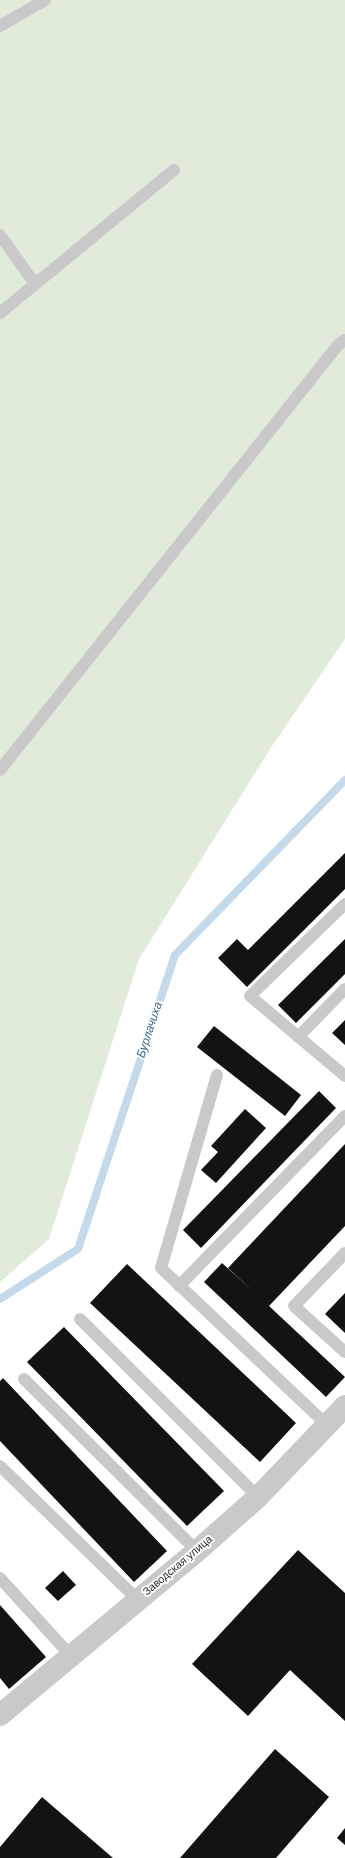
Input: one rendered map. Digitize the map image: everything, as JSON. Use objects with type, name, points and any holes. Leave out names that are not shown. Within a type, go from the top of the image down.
[{"type":"street","name":"Заводская улица","points":[[2,1711],[138,1600],[258,1497],[328,1426],[345,1406]]},
{"type":"lane","points":[[0,26],[45,0]]},
{"type":"lane","points":[[0,313],[174,170]]},
{"type":"lane","points":[[0,235],[35,284]]},
{"type":"lane","points":[[0,770],[333,351],[345,340]]},
{"type":"lane","points":[[345,904],[250,996],[345,1076]]},
{"type":"lane","points":[[298,1037],[345,989]]},
{"type":"lane","points":[[217,1075],[161,1268],[328,1426]]},
{"type":"lane","points":[[179,1286],[345,1116]]},
{"type":"lane","points":[[345,1253],[294,1306],[345,1352]]},
{"type":"lane","points":[[80,1318],[258,1497]]},
{"type":"lane","points":[[24,1379],[197,1550]]},
{"type":"lane","points":[[0,1466],[138,1600]]},
{"type":"lane","points":[[0,1578],[71,1656]]},
{"type":"green space","points":[[0,0],[345,0],[345,639],[270,749],[139,959],[49,1239],[0,1282]]},
{"type":"building","points":[[345,853],[345,889],[247,987],[218,958],[237,939],[248,950]]},
{"type":"building","points":[[345,939],[345,974],[296,1023],[278,1005]]},
{"type":"building","points":[[345,1020],[345,1045],[332,1033]]},
{"type":"building","points":[[214,1026],[301,1095],[285,1116],[197,1047]]},
{"type":"building","points":[[319,1091],[336,1108],[201,1248],[183,1230]]},
{"type":"building","points":[[245,1109],[266,1128],[216,1183],[201,1170],[218,1152],[211,1146]]},
{"type":"building","points":[[345,1144],[345,1226],[269,1306],[345,1377],[326,1397],[204,1282],[222,1263],[255,1293],[228,1268]]},
{"type":"building","points":[[127,1264],[296,1423],[260,1462],[90,1303]]},
{"type":"building","points":[[345,1293],[345,1333],[325,1314]]},
{"type":"building","points":[[64,1327],[224,1491],[187,1526],[27,1362]]},
{"type":"building","points":[[3,1378],[167,1551],[134,1582],[0,1441],[0,1381]]},
{"type":"building","points":[[298,1550],[345,1593],[345,1721],[290,1670],[248,1716],[192,1664]]},
{"type":"building","points":[[63,1571],[76,1585],[58,1601],[45,1588]]},
{"type":"building","points":[[0,1605],[46,1657],[9,1689],[0,1678]]},
{"type":"building","points":[[275,1749],[329,1797],[276,1858],[180,1858]]},
{"type":"building","points":[[42,1797],[113,1858],[0,1858],[0,1847]]},
{"type":"building","points":[[345,1828],[345,1845],[337,1838]]},
{"type":"waterway","name":"Бурлачиха","points":[[0,1299],[78,1249],[175,955],[345,780]]}]
